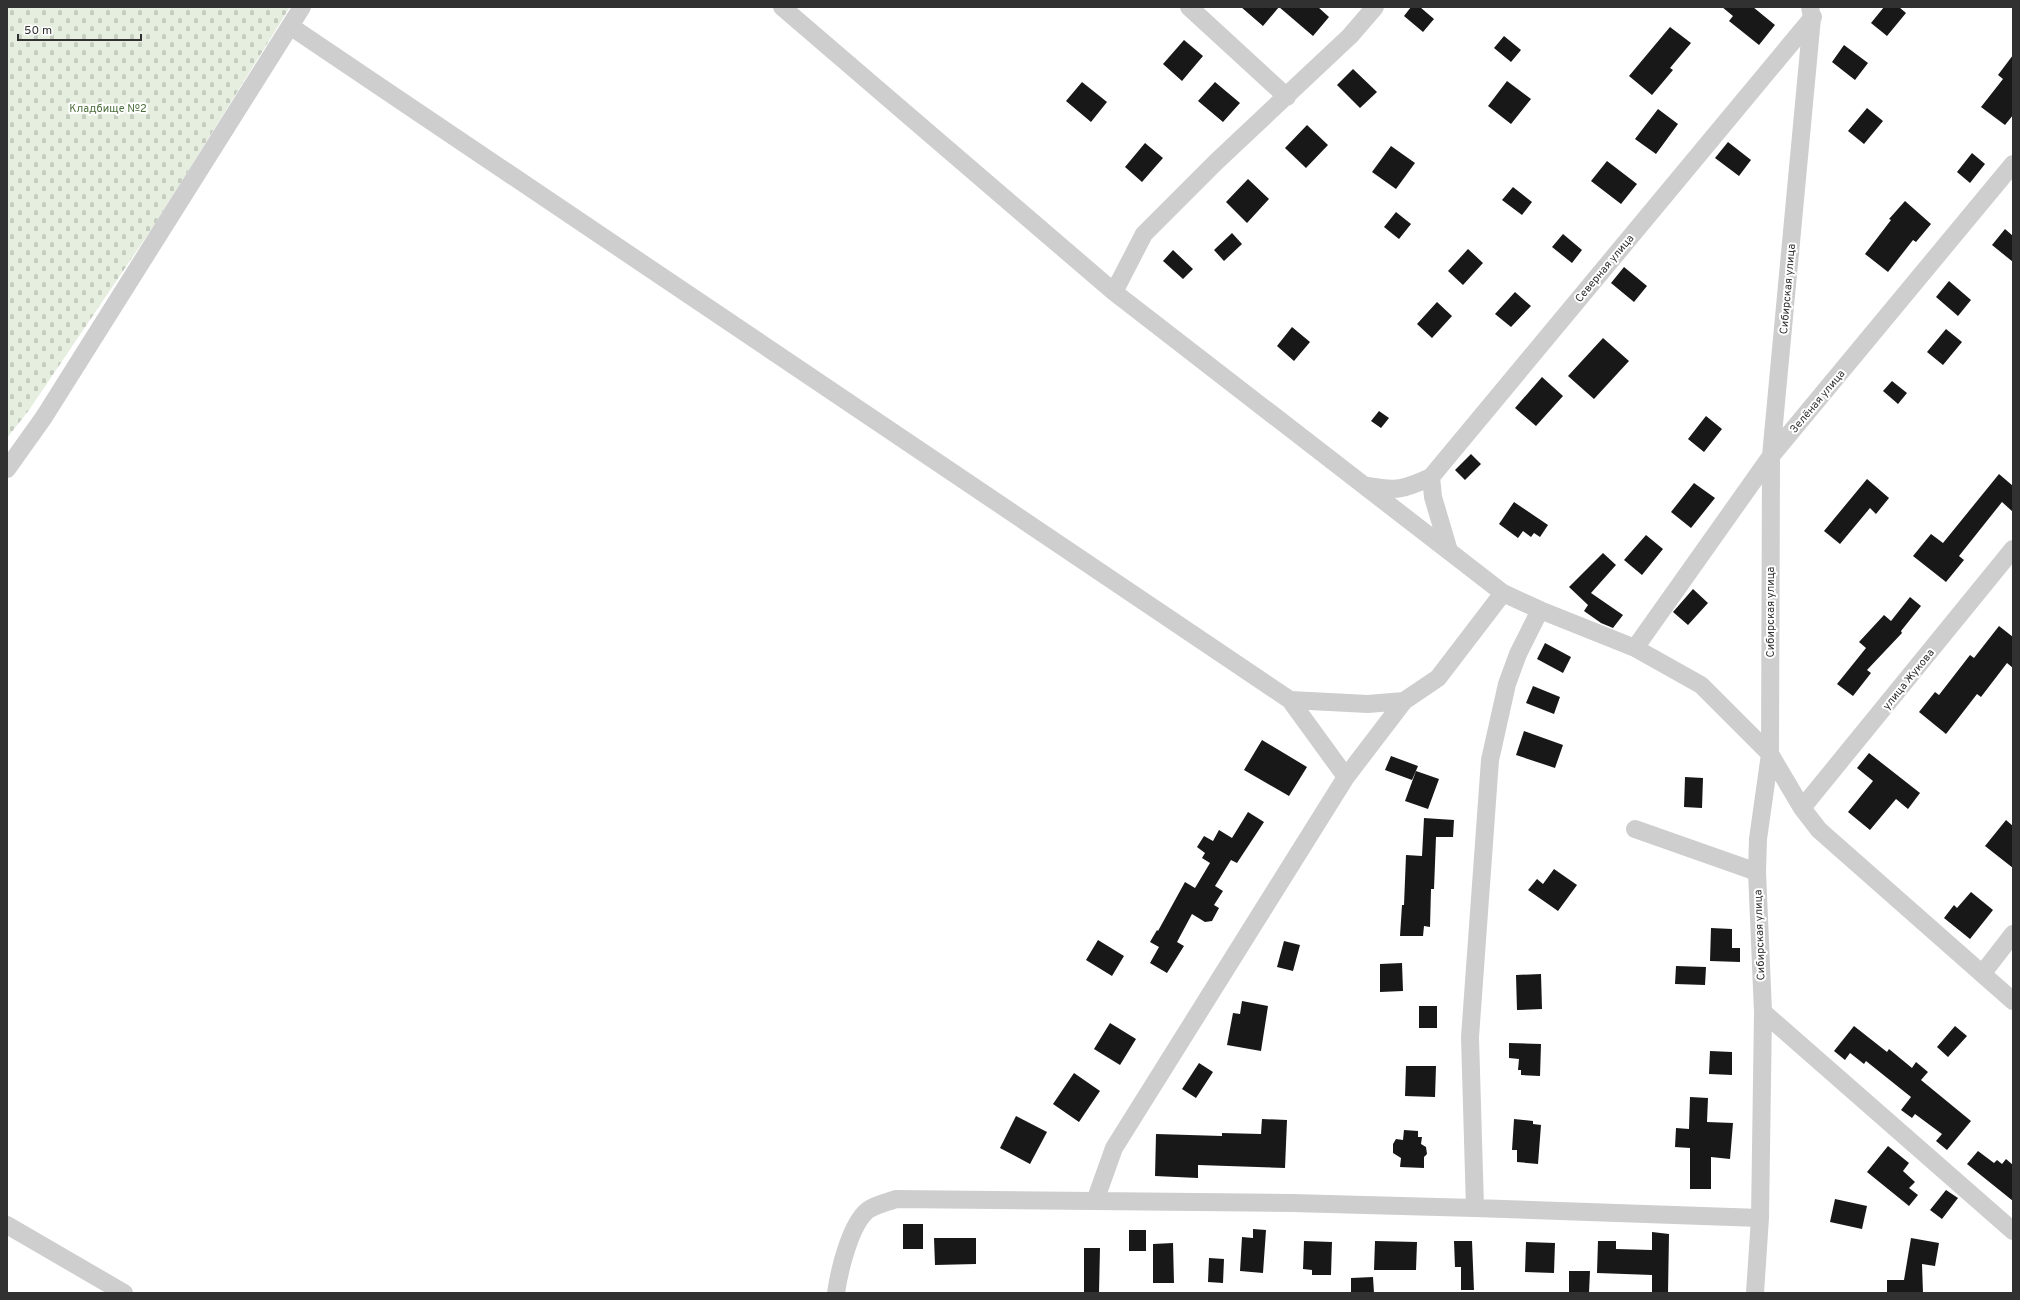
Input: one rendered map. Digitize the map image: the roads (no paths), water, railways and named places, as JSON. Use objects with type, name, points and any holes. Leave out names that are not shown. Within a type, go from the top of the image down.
[{"type":"street","points":[[7,469],[44,417],[302,7]]},
{"type":"street","points":[[782,7],[1114,292],[1504,593],[1540,610],[1635,648],[1701,685],[1770,754],[1802,808],[1819,830],[2013,1001]]},
{"type":"street","points":[[1189,7],[1287,97]]},
{"type":"street","points":[[1114,292],[1144,234],[1216,162],[1287,97],[1350,36],[1375,7]]},
{"type":"street","name":"Сибирская улица","points":[[1755,1293],[1760,1218],[1763,1012],[1757,872],[1758,839],[1770,754],[1771,456],[1815,11]]},
{"type":"street","name":"Северная улица","points":[[1365,486],[1394,490],[1414,485],[1431,477],[1815,11]]},
{"type":"street","points":[[290,26],[1290,700],[1346,777]]},
{"type":"street","name":"Зелёная улица","points":[[1635,648],[1771,456],[2013,164]]},
{"type":"street","points":[[1431,477],[1433,497],[1449,551]]},
{"type":"street","name":"улица Жукова","points":[[1802,808],[2013,549]]},
{"type":"street","points":[[1095,1201],[1114,1148],[1346,777],[1404,701],[1438,678],[1504,593]]},
{"type":"street","points":[[1475,1208],[1470,1037],[1490,760],[1507,684],[1518,654],[1540,610]]},
{"type":"street","points":[[1290,700],[1368,704],[1404,701]]},
{"type":"street","points":[[1635,829],[1757,872]]},
{"type":"street","points":[[1982,974],[2013,934]]},
{"type":"street","points":[[1763,1012],[2013,1231]]},
{"type":"street","points":[[836,1293],[848,1243],[861,1217],[868,1210],[896,1199],[1292,1203],[1760,1218]]},
{"type":"street","points":[[7,1225],[124,1293]]},
{"type":"park label","name":"Кладбище №2","points":[[108,108]]}]
